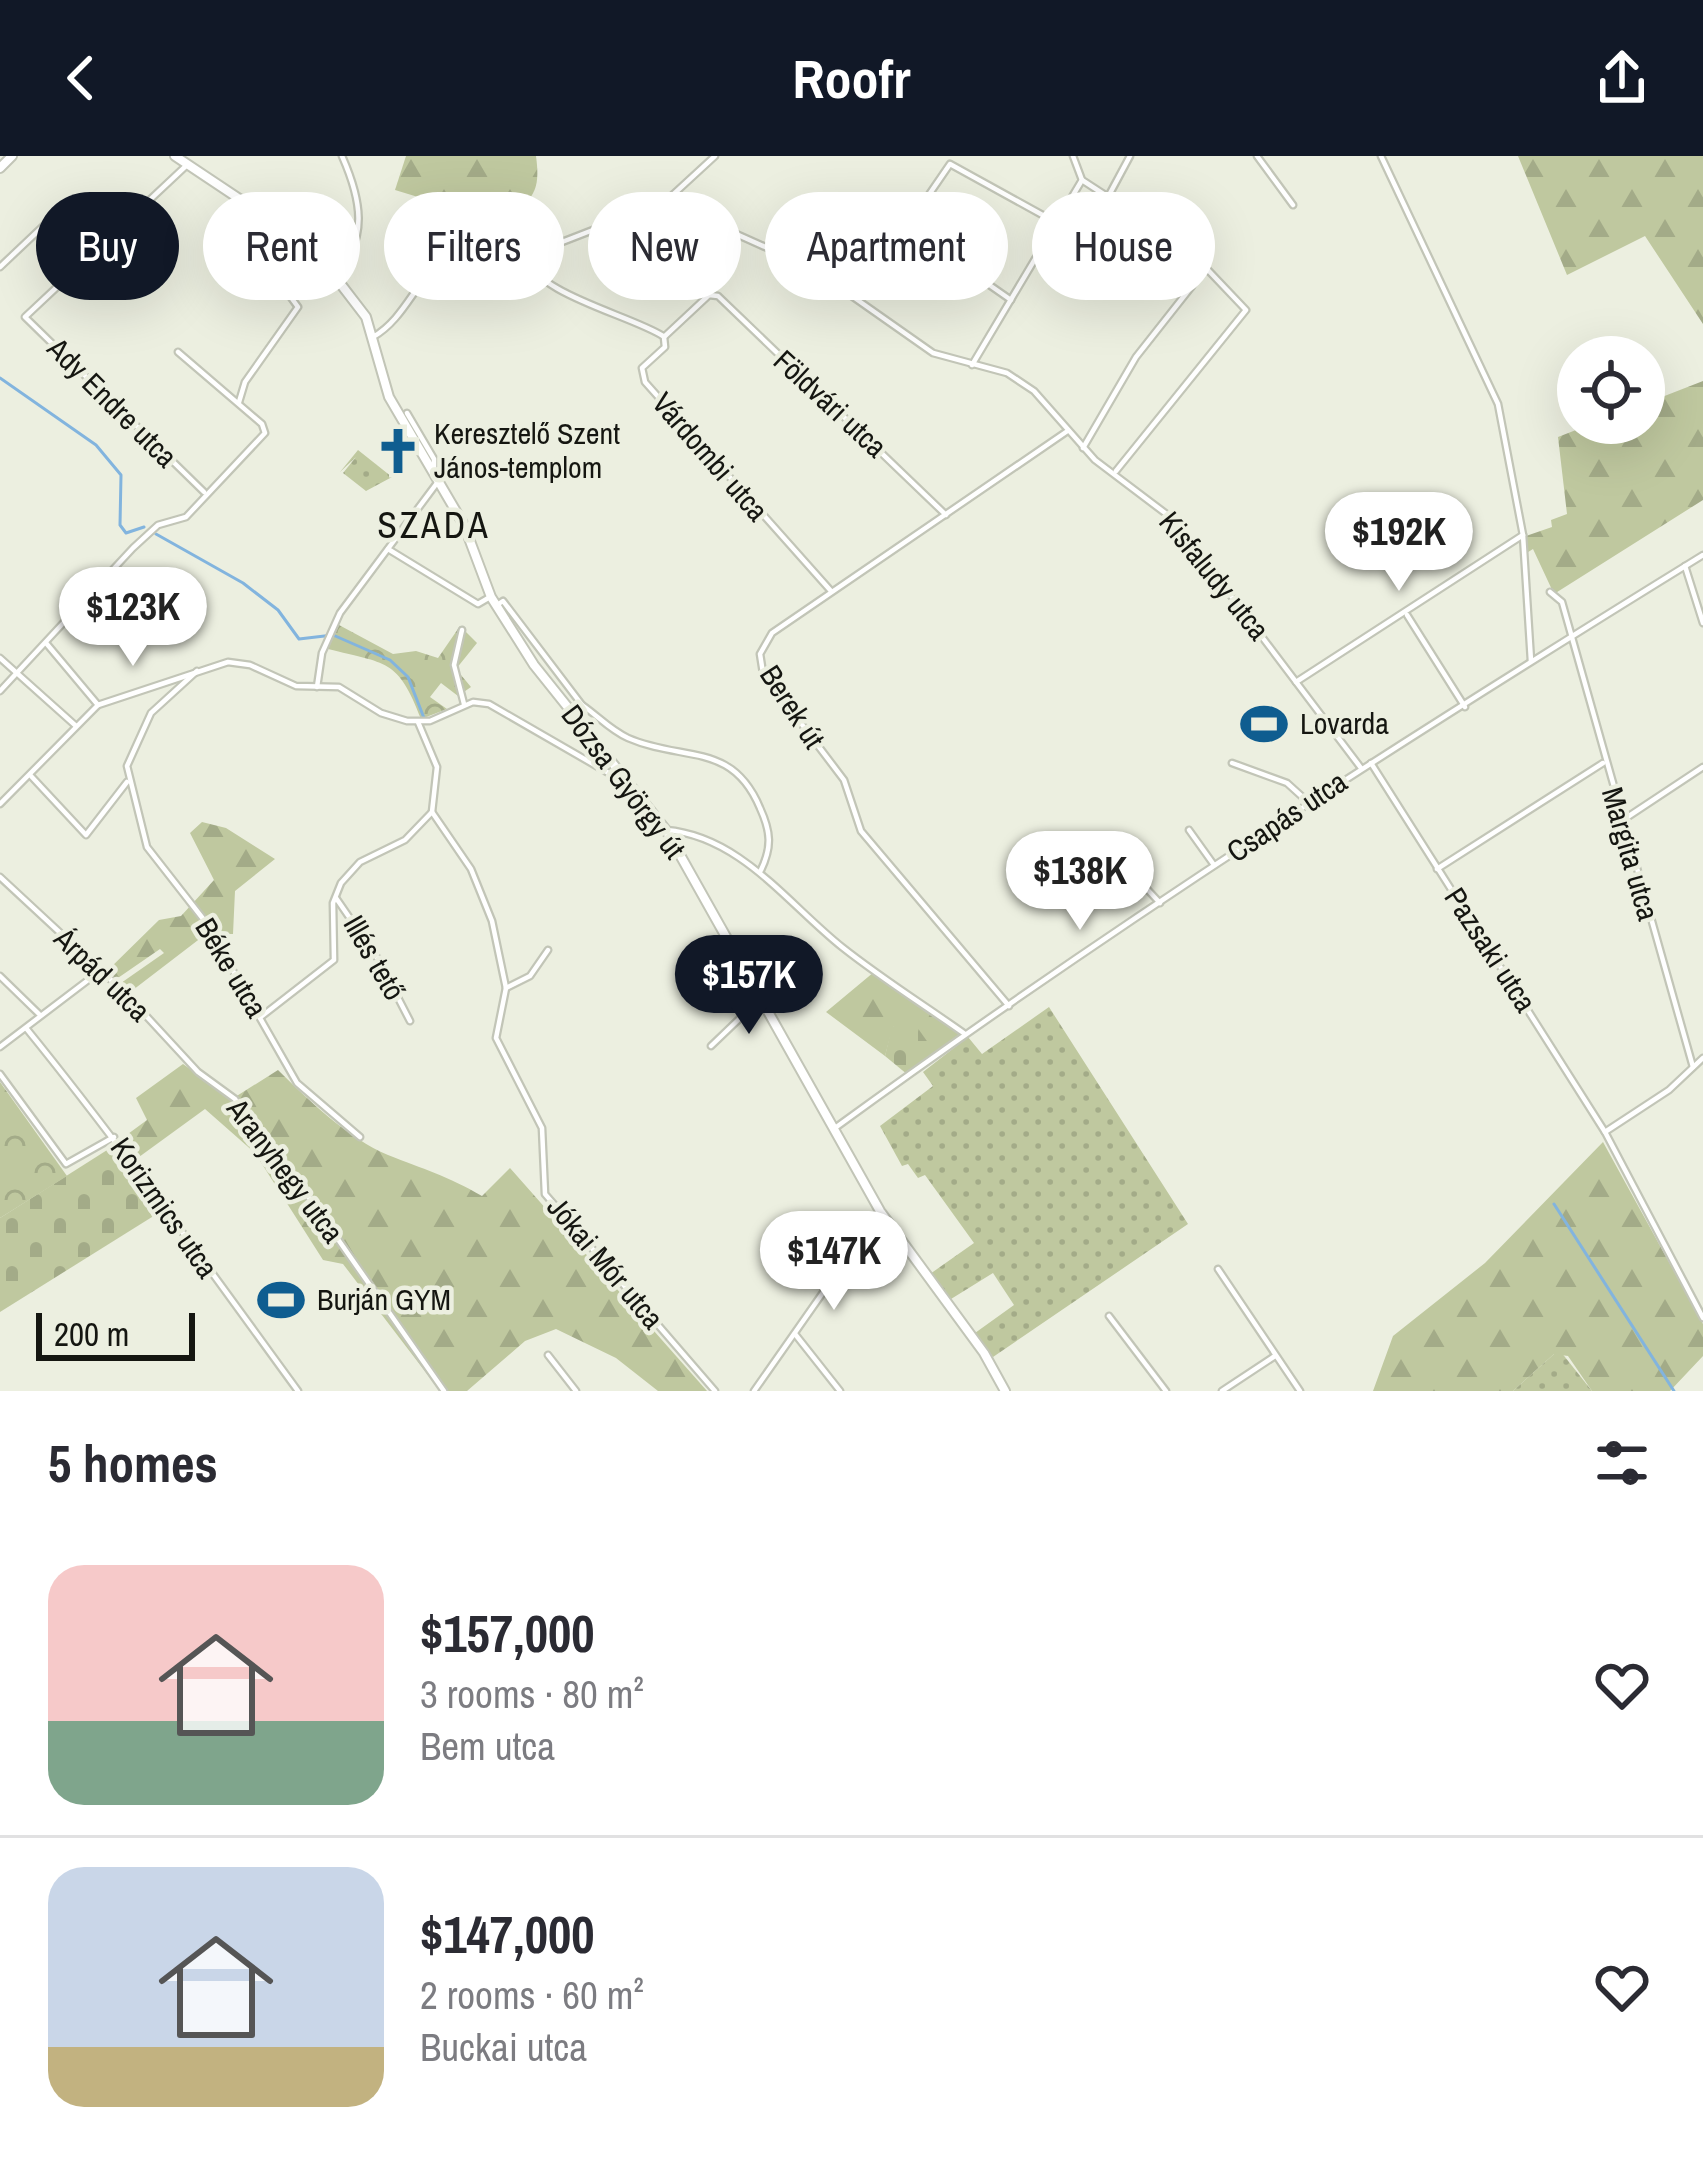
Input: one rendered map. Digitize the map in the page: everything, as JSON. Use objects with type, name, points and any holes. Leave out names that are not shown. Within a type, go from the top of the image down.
[{"type":"main road","points":[[0,168],[12,156]]},
{"type":"main road","name":"Dózsa György út","points":[[175,156],[231,192]]},
{"type":"main road","name":"Dózsa György út","points":[[354,300],[367,317],[386,391],[464,525],[494,601],[534,665],[666,830],[880,1210],[1007,1391]]},
{"type":"street","points":[[342,156],[351,192]]},
{"type":"street","points":[[676,192],[715,156]]},
{"type":"street","points":[[1073,156],[1082,180],[1100,192]]},
{"type":"street","points":[[1111,192],[1130,156]]},
{"type":"street","points":[[1257,156],[1293,206]]},
{"type":"street","points":[[1381,156],[1498,404],[1523,535],[1531,661]]},
{"type":"street","name":"Ady Endre utca","points":[[188,164],[25,316],[206,494]]},
{"type":"street","points":[[1011,299],[978,278],[913,218],[950,164],[1032,209]]},
{"type":"street","points":[[1075,192],[1082,180]]},
{"type":"street","points":[[0,266],[36,233]]},
{"type":"street","name":"Kisfaludy utca","points":[[741,234],[770,246],[933,353],[1020,380],[1040,396],[1083,449],[1173,519],[1361,768]]},
{"type":"street","points":[[972,365],[1032,264]]},
{"type":"street","points":[[1115,473],[1246,310],[1215,277]]},
{"type":"street","points":[[564,292],[600,309],[632,317],[664,337]]},
{"type":"street","name":"Földvári utca","points":[[664,337],[712,294],[946,515]]},
{"type":"street","points":[[238,403],[245,382],[298,308],[292,300]]},
{"type":"street","points":[[373,337],[384,331],[406,300]]},
{"type":"street","points":[[1083,449],[1136,357],[1181,300]]},
{"type":"street","name":"Várdombi utca","points":[[664,337],[665,347],[642,368],[645,382],[832,592]]},
{"type":"street","points":[[0,691],[142,539],[158,525],[186,518],[265,433],[178,352]]},
{"type":"street","name":"Dózsa György út","points":[[407,413],[436,464],[435,478]]},
{"type":"street","name":"Berek út","points":[[1010,1006],[861,831],[844,780],[763,673],[760,654],[766,639],[1066,432]]},
{"type":"street","points":[[317,687],[332,630],[435,478]]},
{"type":"street","points":[[1296,683],[1523,535]]},
{"type":"street","points":[[388,548],[479,604],[494,601]]},
{"type":"street","name":"Csapás utca","points":[[835,1128],[965,1034],[1308,802],[1703,555]]},
{"type":"street","points":[[1685,566],[1703,623]]},
{"type":"street","name":"Margita utca","points":[[1550,592],[1562,602],[1603,763],[1693,1067]]},
{"type":"street","name":"Dózsa György út","points":[[494,601],[503,601],[513,612],[583,705],[631,740],[711,757],[738,771],[754,795],[770,840],[761,870]]},
{"type":"street","points":[[1406,613],[1465,707]]},
{"type":"street","points":[[462,630],[454,665],[464,704]]},
{"type":"street","points":[[46,643],[98,705]]},
{"type":"street","points":[[0,658],[76,726]]},
{"type":"street","points":[[0,805],[98,705],[197,671],[239,662],[285,683],[339,687],[390,717],[418,722],[464,704],[489,704],[632,785]]},
{"type":"street","points":[[30,775],[86,835],[127,782],[128,763],[151,713],[197,671]]},
{"type":"street","points":[[574,714],[583,705]]},
{"type":"street","points":[[262,1016],[334,960],[334,897],[353,868],[405,840],[432,812],[437,767],[418,722]]},
{"type":"street","points":[[1351,774],[1354,760]]},
{"type":"street","points":[[1232,763],[1287,783],[1308,802]]},
{"type":"street","name":"Pazsaki utca","points":[[1371,763],[1607,1135],[1703,1318]]},
{"type":"street","points":[[1437,869],[1603,763]]},
{"type":"street","points":[[1621,821],[1703,767]]},
{"type":"street","name":"Béke utca","points":[[127,782],[147,847],[204,920],[297,1083],[360,1137]]},
{"type":"street","name":"Jókai Mór utca","points":[[432,812],[477,883],[492,921],[506,988],[496,1038],[542,1128],[548,1201],[715,1391]]},
{"type":"street","points":[[666,830],[692,835],[761,870],[842,947],[965,1034]]},
{"type":"street","points":[[1189,830],[1214,866]]},
{"type":"street","points":[[1120,845],[1133,874],[1160,902]]},
{"type":"street","name":"Árpád utca","points":[[0,877],[203,1075]]},
{"type":"street","name":"Illés tető","points":[[334,897],[378,959],[410,1022]]},
{"type":"street","points":[[1089,934],[1097,946]]},
{"type":"street","points":[[506,988],[530,976],[548,950]]},
{"type":"street","points":[[0,1047],[100,970]]},
{"type":"street","points":[[0,976],[41,1015]]},
{"type":"street","points":[[711,1046],[759,1000]]},
{"type":"street","name":"Korizmics utca","points":[[26,1028],[114,1137],[298,1391]]},
{"type":"street","points":[[1607,1135],[1703,1058]]},
{"type":"street","points":[[0,1074],[65,1164],[114,1137]]},
{"type":"street","name":"Aranyhegy utca","points":[[203,1075],[236,1100],[273,1160],[308,1195],[444,1391]]},
{"type":"street","points":[[754,1391],[880,1210]]},
{"type":"street","points":[[1218,1269],[1300,1391]]},
{"type":"street","points":[[1109,1316],[1166,1391]]},
{"type":"street","points":[[795,1334],[840,1391]]},
{"type":"street","points":[[548,1354],[576,1391]]},
{"type":"street","points":[[1222,1391],[1275,1356]]},
{"type":"green space","points":[[406,156],[536,156],[533,192],[395,190]]},
{"type":"green space","points":[[1518,156],[1703,156],[1703,324],[1645,236],[1567,275]]},
{"type":"green space","points":[[1703,381],[1703,500],[1554,594],[1533,549],[1525,554],[1526,536],[1552,527],[1551,520],[1567,514],[1559,444],[1665,444],[1665,396]]},
{"type":"green space","points":[[358,450],[392,477],[366,491],[343,473],[356,457],[340,472]]},
{"type":"green space","points":[[339,625],[393,654],[416,651],[438,658],[460,626],[477,643],[456,669],[471,687],[458,696],[441,683],[430,697],[447,709],[421,719],[405,684],[388,667],[328,649]]},
{"type":"green space","points":[[202,822],[226,828],[275,859],[235,891],[233,934],[206,934],[129,993],[121,983],[164,953],[160,949],[115,980],[105,973],[159,920],[181,916],[214,880],[190,833]]},
{"type":"green space","points":[[874,972],[961,1033],[936,1054],[893,1026],[885,1056],[826,1012]]},
{"type":"green space","points":[[1049,1007],[1188,1224],[993,1357],[975,1333],[1014,1305],[993,1273],[951,1299],[930,1274],[974,1243],[925,1175],[918,1178],[908,1164],[902,1166],[880,1126],[933,1086],[923,1072],[968,1037],[982,1054]]},
{"type":"green space","points":[[892,1026],[917,1027],[936,1054],[908,1075],[885,1056]]},
{"type":"green space","points":[[183,1064],[232,1099],[278,1070],[358,1139],[482,1196],[510,1168],[707,1391],[658,1391],[616,1358],[556,1329],[525,1341],[467,1391],[440,1391],[343,1264],[323,1260],[255,1153],[205,1109],[139,1157],[127,1156],[117,1142],[147,1120],[136,1098]]},
{"type":"green space","points":[[0,1082],[67,1176],[0,1218]]},
{"type":"green space","points":[[1603,1142],[1703,1324],[1703,1356],[1670,1391],[1592,1391],[1568,1356],[1554,1354],[1513,1391],[1373,1391],[1393,1336],[1485,1263]]},
{"type":"green space","points":[[115,1145],[160,1212],[0,1312],[0,1218]]},
{"type":"green space","points":[[1561,1352],[1592,1391],[1513,1391],[1554,1354]]},
{"type":"waterway","points":[[0,378],[96,445],[121,475],[120,525],[126,533],[144,527]]},
{"type":"waterway","points":[[156,534],[243,583],[278,610],[299,639],[333,635],[390,660],[408,677],[424,718]]},
{"type":"waterway","points":[[1554,1204],[1674,1391]]},
{"type":"place","name":"Keresztelő Szent János-templom","points":[[398,451]]},
{"type":"place","name":"Lovarda","points":[[1264,724]]},
{"type":"place","name":"Burján GYM","points":[[281,1300]]},
{"type":"district","name":"SZADA","points":[[434,525]]}]
